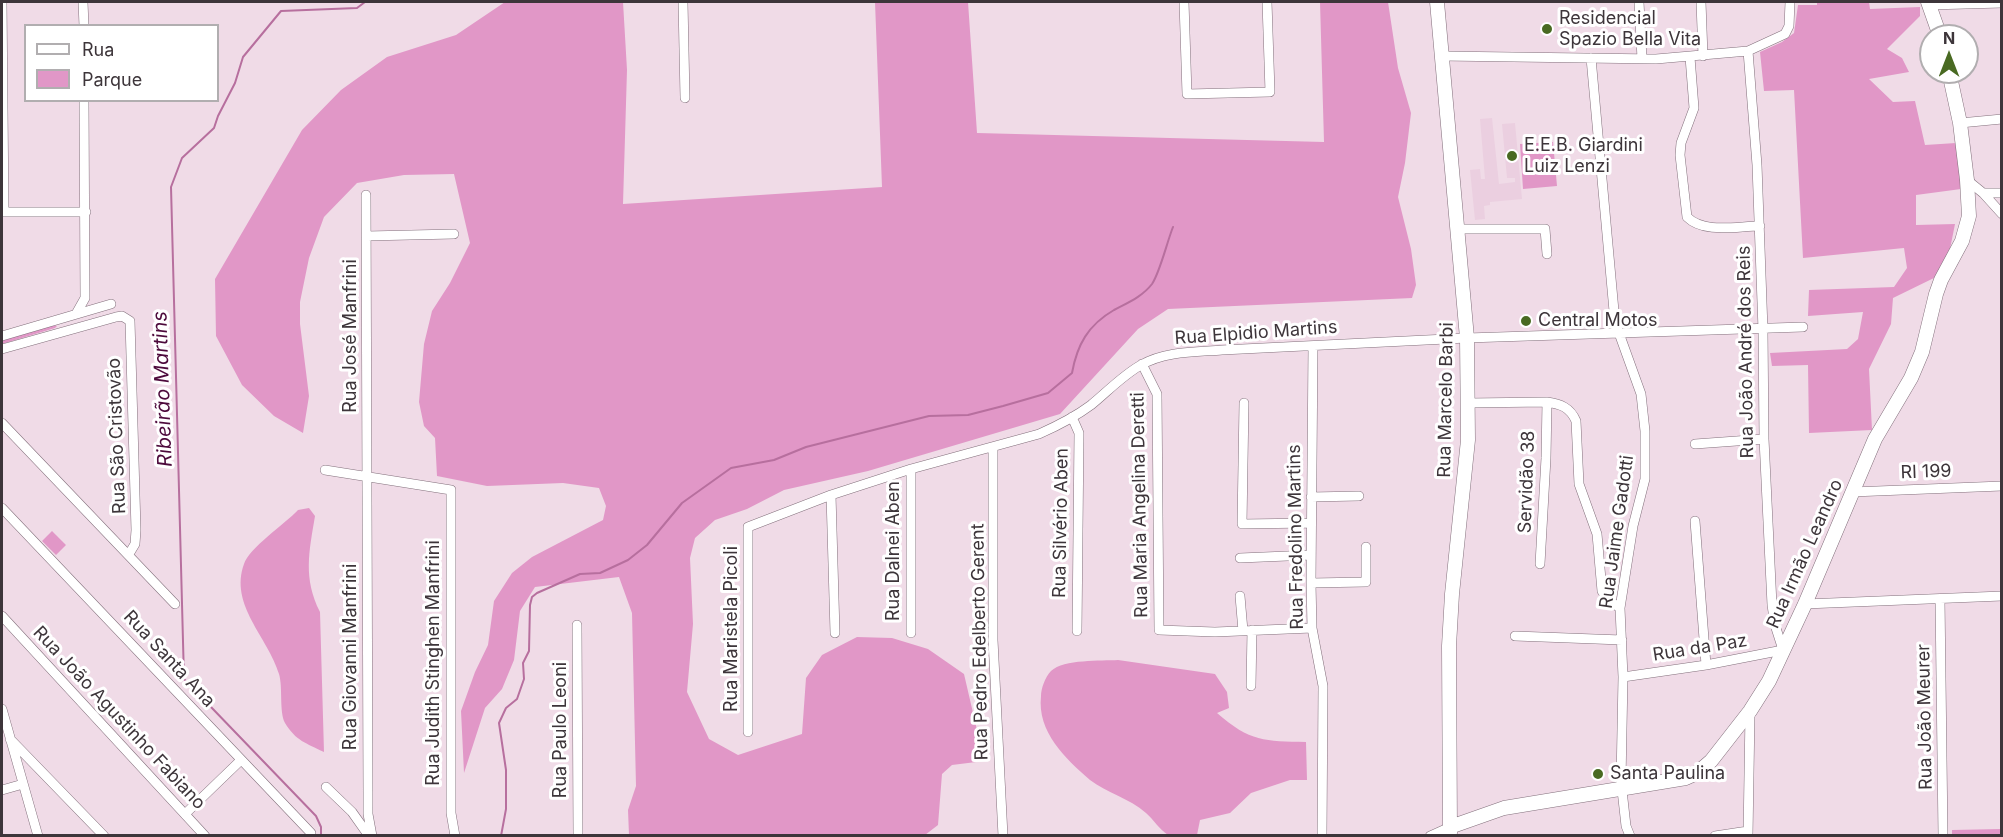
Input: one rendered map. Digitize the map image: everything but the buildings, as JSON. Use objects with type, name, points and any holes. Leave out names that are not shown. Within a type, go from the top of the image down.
[{"type":"street","points":[[2,2],[3,212],[86,212]]},
{"type":"street","points":[[83,2],[84,24]]},
{"type":"street","points":[[683,2],[685,99]]},
{"type":"street","points":[[1184,2],[1187,94],[1270,92],[1267,2]]},
{"type":"street","name":"Rua Marcelo Barbi","points":[[1437,2],[1467,338],[1466,463],[1449,638],[1450,831]]},
{"type":"street","points":[[1639,2],[1642,59]]},
{"type":"street","points":[[1701,2],[1703,56]]},
{"type":"street","points":[[1442,56],[1642,59],[1748,51],[1785,34],[1789,26],[1790,2]]},
{"type":"street","points":[[1936,24],[1928,3],[2001,3]]},
{"type":"street","name":"Rua João André dos Reis","points":[[1748,51],[1760,226],[1764,439],[1772,605],[1774,626],[1782,650]]},
{"type":"street","points":[[1690,57],[1694,108],[1681,142],[1680,156],[1687,217],[1694,223],[1705,227],[1760,226]]},
{"type":"street","name":"Rua Jaime Gadotti","points":[[1591,58],[1615,322],[1641,394],[1646,455],[1643,491],[1633,526],[1620,608],[1623,677],[1621,789],[1627,832]]},
{"type":"street","name":"Rua Irmão Leandro","points":[[1430,836],[1450,831],[1504,808],[1671,781],[1697,773],[1711,761],[1750,711],[1769,681],[1805,604],[1875,439],[1911,378],[1922,352],[1941,280],[1962,242],[1969,216],[1967,180],[1960,123],[1952,84]]},
{"type":"street","points":[[2,349],[80,326],[76,314],[85,298],[84,102]]},
{"type":"street","points":[[1960,123],[2001,119]]},
{"type":"street","points":[[1967,180],[1983,193],[2001,214]]},
{"type":"street","points":[[1983,193],[2001,193]]},
{"type":"street","name":"Rua José Manfrini","points":[[366,195],[368,478]]},
{"type":"street","points":[[1458,229],[1545,229],[1547,254]]},
{"type":"street","points":[[367,236],[454,234]]},
{"type":"street","points":[[2,336],[111,304]]},
{"type":"street","name":"Rua São Cristovão","points":[[80,326],[116,317],[126,317],[131,325],[136,530],[135,544],[129,554]]},
{"type":"street","name":"Rua Elpidio Martins","points":[[748,526],[831,495],[911,469],[1039,434],[1072,417],[1142,364],[1184,352],[1467,338],[1803,327]]},
{"type":"street","name":"Rua Fredolino Martins","points":[[1313,346],[1311,583],[1312,628],[1323,686],[1322,836]]},
{"type":"street","name":"Rua Maria Angelina Deretti","points":[[1142,364],[1157,394],[1159,630],[1247,631]]},
{"type":"street","points":[[1468,403],[1546,402],[1568,409],[1576,421],[1579,484],[1598,534],[1602,591],[1608,600],[1620,608]]},
{"type":"street","name":"Servidão 38","points":[[1540,564],[1546,458],[1546,402]]},
{"type":"street","points":[[1244,403],[1242,524],[1311,523]]},
{"type":"street","name":"Rua Silvério Aben","points":[[1072,417],[1078,433],[1077,631]]},
{"type":"street","points":[[2,423],[176,604]]},
{"type":"street","points":[[1695,444],[1764,439]]},
{"type":"street","name":"Rua Pedro Edelberto Gerent","points":[[993,447],[993,640],[1003,836]]},
{"type":"street","name":"Rua Dalnei Aben","points":[[911,469],[911,633]]},
{"type":"street","points":[[324,470],[368,478]]},
{"type":"street","name":"Rua Judith Stinghen Manfrini","points":[[368,478],[451,490],[451,813],[455,836]]},
{"type":"street","name":"Rua Giovanni Manfrini","points":[[368,478],[368,814],[371,836]]},
{"type":"street","name":"RI 199","points":[[1852,492],[2001,486]]},
{"type":"street","points":[[831,495],[835,633]]},
{"type":"street","points":[[1311,497],[1359,496]]},
{"type":"street","name":"Rua Santa Ana","points":[[2,508],[311,833]]},
{"type":"street","points":[[1695,521],[1706,665]]},
{"type":"street","name":"Rua Maristela Picoli","points":[[748,526],[748,732]]},
{"type":"street","points":[[1311,583],[1366,582],[1366,547]]},
{"type":"street","points":[[1240,558],[1311,555]]},
{"type":"street","points":[[1240,596],[1247,631],[1251,686]]},
{"type":"street","points":[[1805,604],[2001,596]]},
{"type":"street","name":"Rua João Meurer","points":[[1940,599],[1943,836]]},
{"type":"street","name":"Rua João Agustinho Fabiano","points":[[2,615],[5,622],[205,836]]},
{"type":"street","name":"Rua Paulo Leoni","points":[[577,625],[578,836]]},
{"type":"street","points":[[1247,631],[1312,628]]},
{"type":"street","points":[[1515,636],[1622,640]]},
{"type":"street","name":"Rua da Paz","points":[[1623,677],[1706,665],[1782,650]]},
{"type":"street","points":[[2,709],[38,836]]},
{"type":"street","points":[[1715,836],[1748,833],[1750,711]]},
{"type":"street","points":[[10,739],[104,836]]},
{"type":"street","points":[[185,814],[242,760]]},
{"type":"street","points":[[2,790],[23,784]]},
{"type":"street","points":[[326,787],[342,801],[371,836]]},
{"type":"shaded area","name":"E.E.B. Giardini Luiz Lenzi","points":[[1492,118],[1499,184],[1515,182],[1515,178],[1507,178],[1502,124],[1515,123],[1522,199],[1490,202],[1490,205],[1484,206],[1485,219],[1475,220],[1470,170],[1480,169],[1481,179],[1485,179],[1480,119]]},
{"type":"green space","points":[[505,2],[623,2],[627,70],[623,204],[882,187],[875,2],[968,2],[977,133],[1324,142],[1320,2],[1388,2],[1398,68],[1411,113],[1398,197],[1411,249],[1416,285],[1412,298],[1168,309],[1138,329],[1060,414],[868,471],[784,490],[747,509],[715,520],[695,538],[690,558],[693,624],[687,692],[709,739],[738,755],[802,734],[806,678],[822,655],[857,637],[892,638],[928,649],[964,674],[977,730],[976,762],[952,765],[942,774],[938,825],[925,835],[629,835],[628,810],[636,786],[632,613],[619,577],[535,587],[520,611],[514,660],[502,689],[485,708],[464,773],[461,711],[475,672],[488,645],[494,601],[512,573],[532,557],[603,520],[606,506],[599,488],[563,483],[487,486],[437,476],[435,438],[424,426],[419,402],[424,344],[432,311],[450,283],[470,243],[454,174],[404,175],[357,183],[324,217],[309,258],[300,302],[300,324],[309,396],[303,433],[274,416],[242,385],[216,336],[215,279],[302,130],[341,90],[387,57],[456,35]]},
{"type":"green space","points":[[1817,2],[1869,2],[1870,9],[1920,7],[1920,16],[1887,49],[1902,58],[1909,72],[1869,79],[1893,102],[1915,101],[1925,145],[1956,143],[1961,189],[1916,195],[1916,225],[1955,224],[1950,249],[1936,277],[1893,298],[1891,324],[1869,369],[1872,430],[1809,433],[1808,365],[1772,366],[1770,353],[1847,349],[1858,339],[1863,312],[1808,316],[1809,290],[1894,287],[1907,268],[1904,248],[1803,258],[1794,90],[1764,91],[1760,52],[1782,42],[1794,33],[1798,5],[1817,5]]},
{"type":"green space","points":[[1553,142],[1557,186],[1523,189],[1520,144]]},
{"type":"green space","points":[[53,325],[57,326],[2,344],[2,340]]},
{"type":"green space","points":[[309,508],[315,516],[309,576],[320,612],[324,752],[297,738],[285,723],[279,674],[246,607],[241,579],[244,564],[253,551],[298,510]]},
{"type":"green space","points":[[52,531],[66,545],[56,555],[42,541]]},
{"type":"green space","points":[[1118,660],[1215,674],[1227,692],[1229,708],[1217,713],[1229,723],[1259,738],[1306,742],[1307,780],[1290,780],[1251,793],[1230,813],[1200,820],[1197,835],[1168,835],[1139,808],[1097,785],[1081,772],[1062,753],[1048,733],[1043,721],[1041,693],[1051,671],[1065,664]]},
{"type":"green space","points":[[2001,829],[2001,835],[1952,835],[1952,830]]},
{"type":"waterway","name":"Ribeirão Martins","points":[[321,836],[321,827],[316,816],[184,679],[171,187],[182,158],[214,128],[235,83],[243,57],[281,11],[357,8],[365,2]]},
{"type":"waterway","points":[[501,836],[506,809],[506,770],[499,723],[506,708],[517,699],[524,679],[523,663],[529,651],[532,597],[580,574],[600,573],[628,560],[647,545],[682,503],[731,468],[774,460],[806,447],[929,416],[968,415],[1048,393],[1072,373],[1077,353],[1085,337],[1097,322],[1139,296],[1152,284],[1161,265],[1173,227]]},
{"type":"place","name":"Residencial Spazio Bella Vita","points":[[1547,29]]},
{"type":"place","name":"E.E.B. Giardini Luiz Lenzi","points":[[1512,156]]},
{"type":"place","name":"Central Motos","points":[[1526,321]]},
{"type":"place","name":"Santa Paulina","points":[[1598,774]]}]
